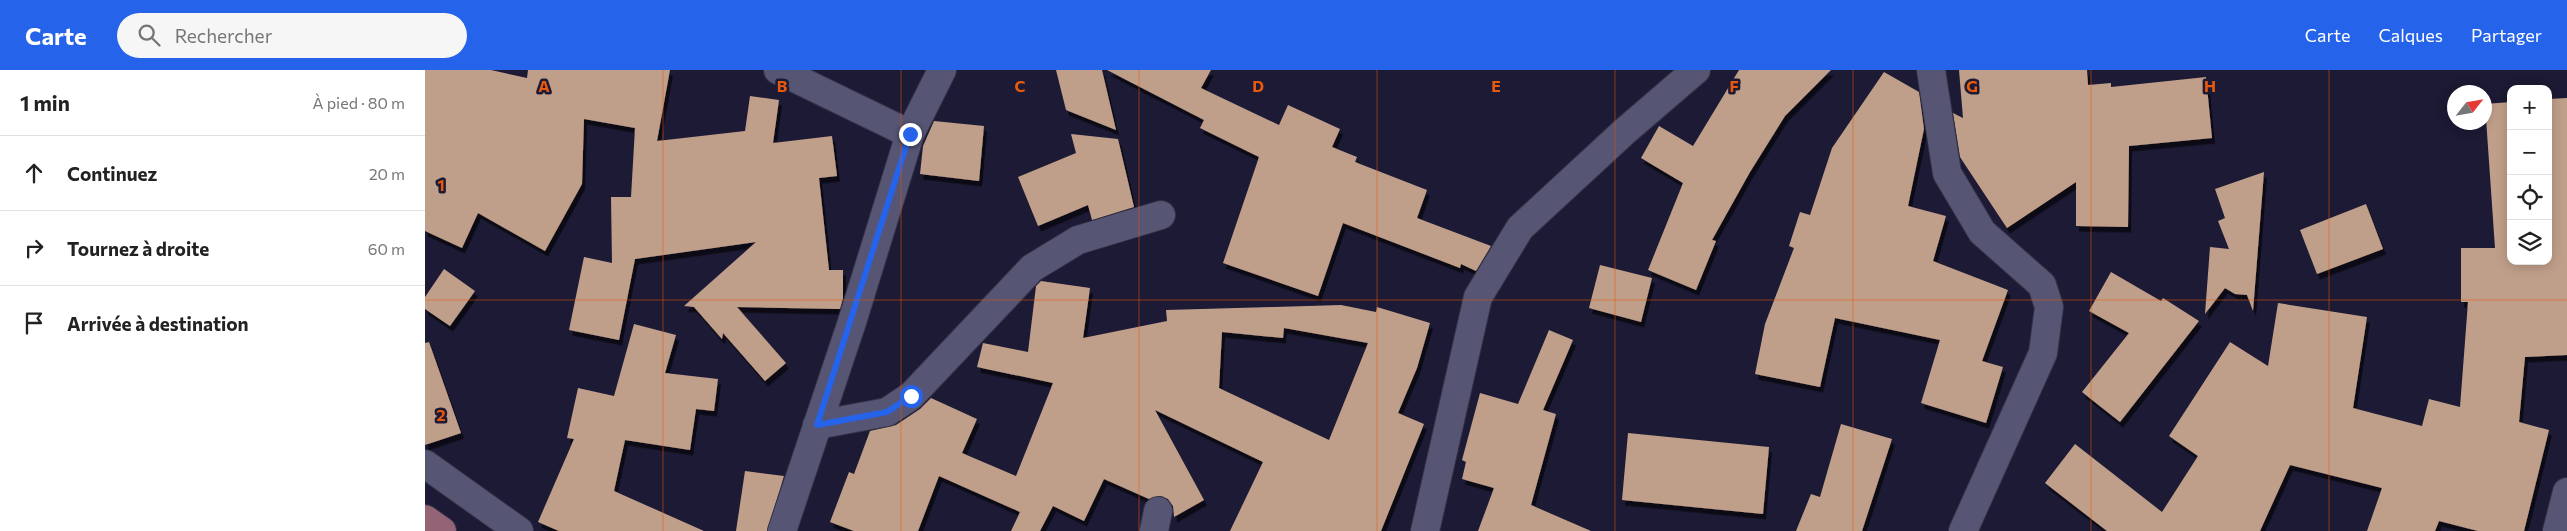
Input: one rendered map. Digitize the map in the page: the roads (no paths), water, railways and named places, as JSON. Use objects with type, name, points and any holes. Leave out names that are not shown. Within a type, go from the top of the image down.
[{"type":"main road","points":[[425,520],[442,531]]},
{"type":"street","points":[[778,70],[910,134]]},
{"type":"street","points":[[782,531],[910,134],[942,70]]},
{"type":"street","points":[[1425,531],[1478,296],[1520,228],[1625,131],[1696,70]]},
{"type":"street","points":[[1931,70],[1947,173],[1982,232],[2042,284],[2049,307],[2043,353],[1963,531]]},
{"type":"street","points":[[817,425],[887,412],[911,396],[1032,268],[1078,240],[1161,215]]},
{"type":"street","points":[[425,464],[519,531]]},
{"type":"street","points":[[2557,531],[2567,492]]}]
